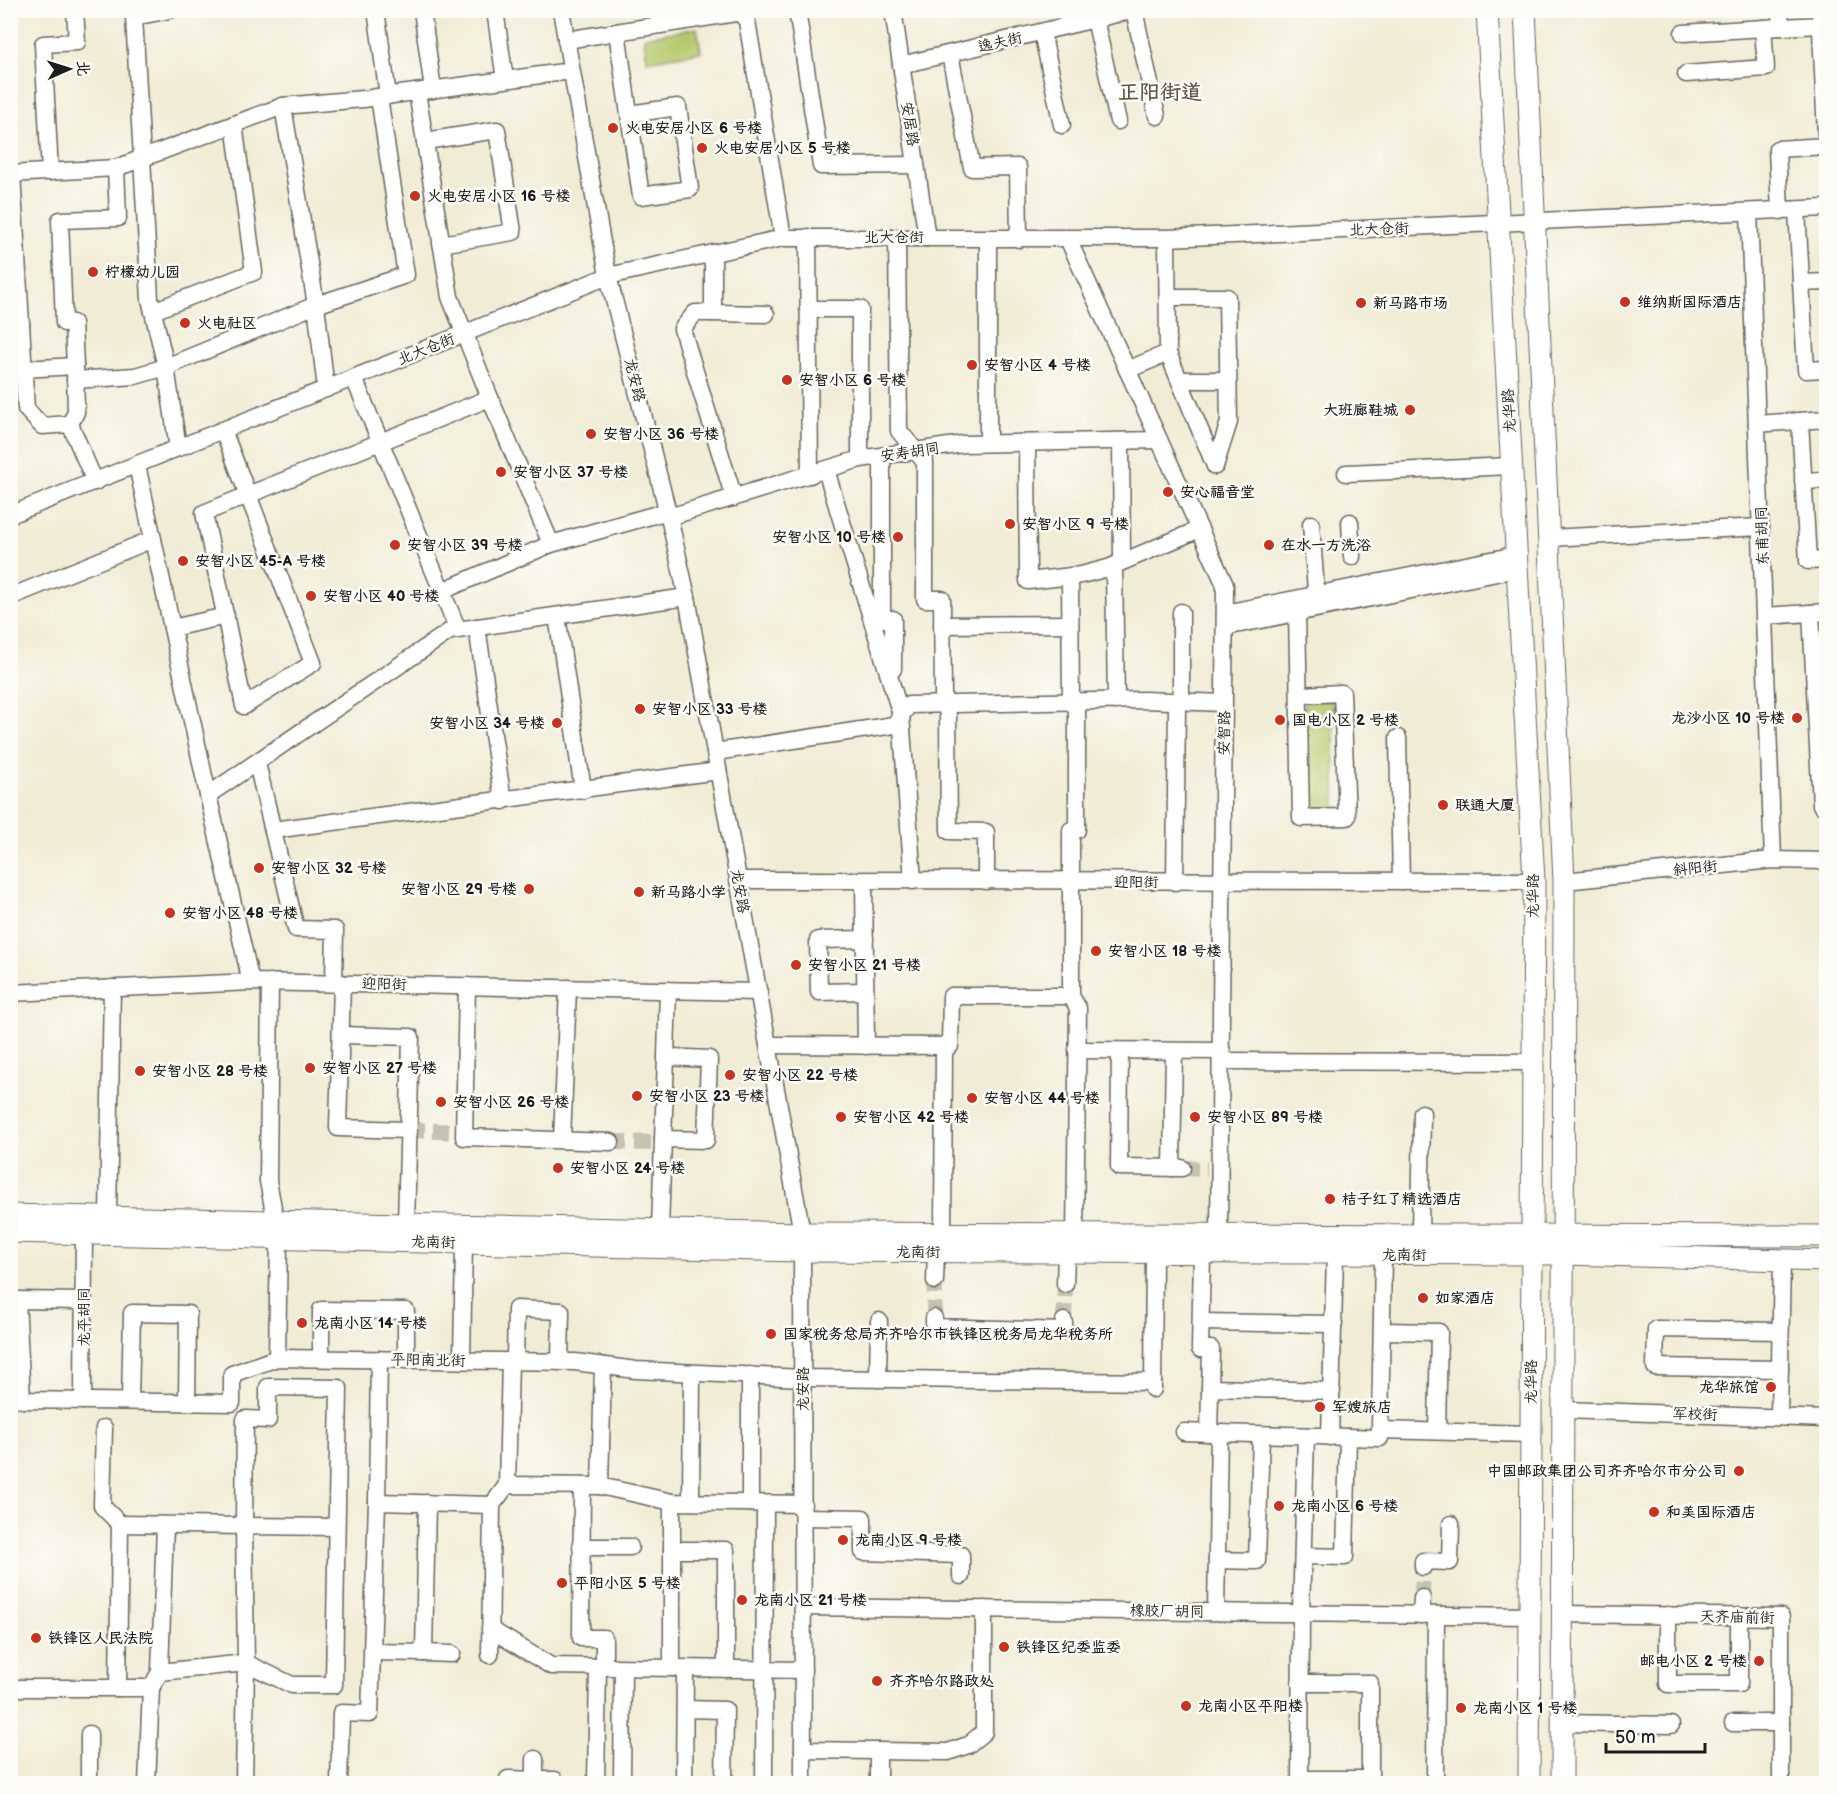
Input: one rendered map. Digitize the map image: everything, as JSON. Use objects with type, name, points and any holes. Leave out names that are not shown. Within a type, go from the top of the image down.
[{"type":"main road","name":"龙华路","points":[[1487,10],[1534,881],[1529,1784]]},
{"type":"main road","name":"龙华路","points":[[1525,10],[1564,881],[1562,1784]]},
{"type":"main road","name":"龙南街","points":[[10,1215],[108,1217],[464,1243],[939,1243],[1075,1234],[1532,1233],[1563,1244],[1782,1260],[1827,1261]]},
{"type":"main road","name":"龙南街","points":[[10,1232],[84,1234],[277,1230],[406,1224],[660,1230],[802,1242]]},
{"type":"main road","name":"龙南街","points":[[939,1243],[1066,1254],[1532,1254],[1563,1244],[1827,1236]]},
{"type":"street","points":[[50,172],[43,44],[77,42],[75,10]]},
{"type":"street","points":[[170,10],[134,17],[153,311],[166,367],[178,448]]},
{"type":"street","points":[[23,369],[135,376],[166,367],[316,305],[406,274],[376,10]]},
{"type":"street","points":[[422,10],[425,141],[450,297],[551,544]]},
{"type":"street","points":[[495,10],[505,80]]},
{"type":"street","name":"龙安路","points":[[561,10],[608,276],[669,514],[687,597],[802,1242],[803,1784]]},
{"type":"street","points":[[797,10],[820,166],[916,165]]},
{"type":"street","name":"安居路","points":[[893,10],[927,238]]},
{"type":"street","points":[[566,40],[617,32],[663,17],[742,11],[747,21],[783,238]]},
{"type":"street","points":[[1129,11],[1157,116]]},
{"type":"street","name":"逸夫街","points":[[901,65],[1129,11]]},
{"type":"street","points":[[1683,33],[1763,28],[1780,19],[1820,18],[1824,46],[1827,134]]},
{"type":"street","points":[[1095,20],[1118,121]]},
{"type":"street","points":[[1686,74],[1766,68],[1763,28]]},
{"type":"street","points":[[617,32],[629,114],[641,196],[690,189],[678,107],[629,114]]},
{"type":"street","points":[[1042,32],[1062,125]]},
{"type":"street","points":[[950,54],[972,168],[1018,168],[1019,239]]},
{"type":"street","points":[[70,424],[42,426],[26,409],[16,325],[11,174],[116,168],[283,106],[384,96],[572,71]]},
{"type":"street","points":[[283,106],[316,305],[326,389]]},
{"type":"street","points":[[153,311],[254,272],[234,124]]},
{"type":"street","points":[[425,141],[497,130],[513,232],[441,244]]},
{"type":"street","points":[[1780,210],[1777,149],[1827,146]]},
{"type":"street","points":[[95,482],[70,424],[76,412],[73,322],[64,323],[60,220],[118,218],[116,168]]},
{"type":"street","name":"北大仓街","points":[[10,516],[608,276],[783,238],[1167,237],[1827,208]]},
{"type":"street","points":[[1797,210],[1806,370],[1827,369]]},
{"type":"street","name":"东甫胡同","points":[[1749,212],[1773,860]]},
{"type":"street","points":[[808,237],[810,475]]},
{"type":"street","points":[[897,237],[898,431],[925,462],[925,599],[942,599],[945,705],[948,715],[949,831],[986,832],[986,881]]},
{"type":"street","points":[[1167,237],[1168,353],[1215,466],[1228,422],[1227,297],[1168,297]]},
{"type":"street","points":[[988,238],[988,444]]},
{"type":"street","name":"安智路","points":[[1068,239],[1225,585],[1222,1056],[1214,1169],[1219,1235]]},
{"type":"street","points":[[713,253],[713,314]]},
{"type":"street","points":[[1801,283],[1827,282]]},
{"type":"street","points":[[808,309],[860,309],[860,459]]},
{"type":"street","points":[[734,498],[682,329],[695,313],[766,314]]},
{"type":"street","points":[[1127,370],[1168,353]]},
{"type":"street","points":[[354,378],[458,630]]},
{"type":"street","points":[[1180,380],[1228,380]]},
{"type":"street","points":[[223,430],[248,495],[313,663],[244,706],[204,513],[248,495],[380,441],[490,398]]},
{"type":"street","points":[[1757,424],[1827,419]]},
{"type":"street","points":[[1800,421],[1808,561],[1827,560]]},
{"type":"street","name":"安寿胡同","points":[[442,591],[551,544],[734,498],[860,459],[963,444],[1159,440]]},
{"type":"street","points":[[1116,701],[1121,441]]},
{"type":"street","points":[[1027,443],[1028,580],[1070,576],[1118,564],[1200,529]]},
{"type":"street","points":[[882,456],[882,619],[893,619],[893,688]]},
{"type":"street","points":[[137,465],[251,982]]},
{"type":"street","points":[[1346,473],[1512,466]]},
{"type":"street","points":[[826,470],[902,715],[913,881]]},
{"type":"street","points":[[1803,481],[1827,480]]},
{"type":"street","points":[[1350,522],[1352,557]]},
{"type":"street","points":[[1311,524],[1317,602]]},
{"type":"street","points":[[1549,538],[1761,527]]},
{"type":"street","points":[[10,597],[153,539]]},
{"type":"street","points":[[1225,620],[1517,562]]},
{"type":"street","points":[[1070,576],[1077,830],[1071,830],[1070,882],[1071,996],[1078,1008],[1075,1234]]},
{"type":"street","points":[[208,795],[450,631],[687,597]]},
{"type":"street","points":[[1225,620],[1297,612],[1317,602]]},
{"type":"street","points":[[1175,882],[1177,708],[1181,612]]},
{"type":"street","points":[[1297,612],[1301,818],[1347,817],[1342,693],[1299,694]]},
{"type":"street","points":[[1765,616],[1819,613],[1821,805],[1827,805]]},
{"type":"street","points":[[172,628],[226,616]]},
{"type":"street","points":[[557,616],[583,790]]},
{"type":"street","points":[[942,625],[1070,624]]},
{"type":"street","points":[[477,627],[503,801]]},
{"type":"street","points":[[715,752],[894,725],[909,705],[1116,701],[1224,703]]},
{"type":"street","points":[[1398,738],[1401,881]]},
{"type":"street","points":[[257,762],[296,929],[335,930],[341,1035],[338,1128],[409,1130]]},
{"type":"street","points":[[273,831],[718,771]]},
{"type":"street","name":"斜阳街","points":[[1564,881],[1773,860],[1827,861]]},
{"type":"street","name":"迎阳街","points":[[738,880],[1534,881]]},
{"type":"street","points":[[864,881],[866,1046]]},
{"type":"street","points":[[865,939],[818,940],[819,992],[865,991]]},
{"type":"street","name":"迎阳街","points":[[10,993],[251,982],[759,992]]},
{"type":"street","points":[[270,982],[268,1181],[277,1230],[277,1358]]},
{"type":"street","points":[[467,986],[464,1137],[611,1142]]},
{"type":"street","points":[[108,1217],[112,988]]},
{"type":"street","points":[[562,1140],[568,988]]},
{"type":"street","points":[[660,1230],[668,990]]},
{"type":"street","points":[[768,1045],[950,1046],[951,996],[1071,996]]},
{"type":"street","points":[[341,1035],[411,1037],[406,1224]]},
{"type":"street","points":[[935,1281],[939,1243],[944,1046]]},
{"type":"street","points":[[1077,1050],[1174,1051],[1222,1056],[1533,1062]]},
{"type":"street","points":[[1120,1051],[1119,1167],[1177,1168],[1174,1051]]},
{"type":"street","points":[[663,1139],[706,1140],[709,1059],[666,1057]]},
{"type":"street","points":[[1420,1234],[1422,1113]]},
{"type":"street","name":"龙平胡同","points":[[83,1401],[84,1234]]},
{"type":"street","points":[[1216,1612],[1217,1560],[1214,1433],[1210,1388],[1211,1349],[1200,1349],[1202,1255],[1219,1235]]},
{"type":"street","points":[[462,1360],[464,1243]]},
{"type":"street","points":[[1065,1284],[1066,1254]]},
{"type":"street","name":"平阳南北街","points":[[84,1301],[17,1300],[22,1400],[232,1403],[232,1374],[277,1358],[560,1362],[692,1373],[803,1378],[1153,1386],[1154,1255]]},
{"type":"street","points":[[1330,1437],[1335,1255]]},
{"type":"street","points":[[1184,1432],[1380,1438],[1383,1255]]},
{"type":"street","points":[[1779,1416],[1782,1260]]},
{"type":"street","points":[[321,1359],[321,1310],[406,1311],[406,1360]]},
{"type":"street","points":[[490,1655],[492,1505],[507,1485],[516,1310],[561,1311],[560,1362]]},
{"type":"street","points":[[130,1401],[132,1313],[143,1313],[188,1314],[187,1402]]},
{"type":"street","points":[[934,1318],[933,1327],[1052,1330],[1064,1330],[1064,1321]]},
{"type":"street","points":[[878,1379],[879,1321]]},
{"type":"street","points":[[1201,1322],[1334,1324]]},
{"type":"street","points":[[1780,1331],[1656,1329],[1655,1367],[1780,1369]]},
{"type":"street","points":[[1382,1331],[1439,1332],[1437,1431]]},
{"type":"street","points":[[339,1784],[341,1713],[370,1714],[379,1359]]},
{"type":"street","points":[[600,1486],[603,1366]]},
{"type":"street","points":[[691,1502],[692,1373]]},
{"type":"street","points":[[750,1375],[764,1670],[764,1784]]},
{"type":"street","points":[[160,1672],[246,1663],[292,1685],[334,1685],[339,1388],[268,1387],[268,1420],[245,1419],[246,1663],[244,1784]]},
{"type":"street","points":[[1210,1388],[1332,1391]]},
{"type":"street","name":"军校街","points":[[1563,1410],[1827,1419]]},
{"type":"street","points":[[105,1428],[102,1506],[120,1524],[336,1527]]},
{"type":"street","points":[[1380,1430],[1531,1434]]},
{"type":"street","points":[[1217,1560],[1257,1561],[1261,1435]]},
{"type":"street","points":[[1300,1683],[1370,1683],[1370,1781],[1300,1779],[1300,1683],[1301,1613],[1306,1436]]},
{"type":"street","points":[[1303,1556],[1345,1557],[1348,1437]]},
{"type":"street","points":[[507,1485],[600,1486],[672,1502],[757,1503],[863,1518],[863,1552],[961,1555],[961,1576]]},
{"type":"street","points":[[582,1486],[581,1638],[604,1638],[596,1784]]},
{"type":"street","points":[[376,1502],[492,1505]]},
{"type":"street","points":[[672,1502],[678,1668],[685,1709],[684,1784]]},
{"type":"street","points":[[424,1653],[427,1503]]},
{"type":"street","points":[[118,1688],[120,1524]]},
{"type":"street","points":[[1423,1567],[1423,1561],[1450,1562],[1451,1524]]},
{"type":"street","points":[[147,1784],[151,1688],[160,1672],[165,1525]]},
{"type":"street","points":[[581,1547],[630,1547]]},
{"type":"street","points":[[672,1550],[726,1550],[726,1669]]},
{"type":"street","name":"橡胶厂胡同","points":[[803,1607],[1301,1613],[1426,1609],[1530,1616]]},
{"type":"street","points":[[803,1750],[948,1752],[968,1745],[984,1732],[984,1609]]},
{"type":"street","points":[[1426,1609],[1435,1783]]},
{"type":"street","name":"天齐庙前街","points":[[1562,1614],[1782,1617],[1780,1784]]},
{"type":"street","points":[[1668,1616],[1668,1684],[1739,1684],[1739,1616]]},
{"type":"street","points":[[490,1629],[551,1666],[803,1670]]},
{"type":"street","points":[[373,1652],[452,1654]]},
{"type":"street","points":[[622,1784],[623,1668]]},
{"type":"street","points":[[10,1688],[151,1688]]},
{"type":"street","points":[[685,1709],[725,1710],[724,1784]]},
{"type":"street","points":[[1562,1723],[1671,1725]]},
{"type":"street","points":[[1733,1723],[1781,1723]]},
{"type":"street","points":[[89,1734],[89,1784]]},
{"type":"street","points":[[878,1751],[878,1784]]},
{"type":"street","points":[[535,1780],[536,1759]]},
{"type":"street","points":[[507,1784],[508,1779],[555,1780],[555,1784]]},
{"type":"green space","points":[[697,28],[701,52],[647,61],[644,37]]},
{"type":"green space","points":[[1333,700],[1336,814],[1306,815],[1304,701]]},
{"type":"tunnel","points":[[409,1130],[464,1132]]},
{"type":"tunnel","points":[[611,1142],[663,1143]]},
{"type":"tunnel","points":[[1182,1168],[1207,1169]]},
{"type":"tunnel","points":[[934,1318],[935,1281]]},
{"type":"tunnel","points":[[1064,1321],[1065,1284]]},
{"type":"tunnel","points":[[1422,1598],[1423,1567]]},
{"type":"place","name":"火电安居小区 6 号楼","points":[[613,128]]},
{"type":"place","name":"火电安居小区 5 号楼","points":[[702,148]]},
{"type":"place","name":"火电安居小区 16 号楼","points":[[415,196]]},
{"type":"place","name":"柠檬幼儿园","points":[[93,272]]},
{"type":"place","name":"维纳斯国际酒店","points":[[1625,302]]},
{"type":"place","name":"新马路市场","points":[[1361,303]]},
{"type":"place","name":"火电社区","points":[[185,323]]},
{"type":"place","name":"安智小区 4 号楼","points":[[972,365]]},
{"type":"place","name":"安智小区 6 号楼","points":[[787,380]]},
{"type":"place","name":"大班廊鞋城","points":[[1410,410]]},
{"type":"place","name":"安智小区 36 号楼","points":[[591,434]]},
{"type":"place","name":"安智小区 37 号楼","points":[[501,472]]},
{"type":"place","name":"安心福音堂","points":[[1168,492]]},
{"type":"place","name":"安智小区 9 号楼","points":[[1010,524]]},
{"type":"place","name":"安智小区 10 号楼","points":[[898,537]]},
{"type":"place","name":"安智小区 39 号楼","points":[[395,545]]},
{"type":"place","name":"在水一方洗浴","points":[[1269,545]]},
{"type":"place","name":"安智小区 45-A 号楼","points":[[183,561]]},
{"type":"place","name":"安智小区 40 号楼","points":[[311,596]]},
{"type":"place","name":"安智小区 33 号楼","points":[[640,709]]},
{"type":"place","name":"龙沙小区 10 号楼","points":[[1797,718]]},
{"type":"place","name":"国电小区 2 号楼","points":[[1280,720]]},
{"type":"place","name":"安智小区 34 号楼","points":[[557,723]]},
{"type":"place","name":"联通大厦","points":[[1443,805]]},
{"type":"place","name":"安智小区 32 号楼","points":[[259,868]]},
{"type":"place","name":"安智小区 29 号楼","points":[[529,889]]},
{"type":"place","name":"新马路小学","points":[[639,892]]},
{"type":"place","name":"安智小区 48 号楼","points":[[170,913]]},
{"type":"place","name":"安智小区 18 号楼","points":[[1096,951]]},
{"type":"place","name":"安智小区 21 号楼","points":[[796,965]]},
{"type":"place","name":"安智小区 27 号楼","points":[[310,1068]]},
{"type":"place","name":"安智小区 28 号楼","points":[[140,1071]]},
{"type":"place","name":"安智小区 22 号楼","points":[[730,1075]]},
{"type":"place","name":"安智小区 23 号楼","points":[[637,1096]]},
{"type":"place","name":"安智小区 44 号楼","points":[[972,1098]]},
{"type":"place","name":"安智小区 26 号楼","points":[[441,1102]]},
{"type":"place","name":"安智小区 42 号楼","points":[[841,1117]]},
{"type":"place","name":"安智小区 89 号楼","points":[[1195,1117]]},
{"type":"place","name":"安智小区 24 号楼","points":[[558,1168]]},
{"type":"place","name":"桔子红了精选酒店","points":[[1330,1199]]},
{"type":"place","name":"如家酒店","points":[[1423,1298]]},
{"type":"place","name":"龙南小区 14 号楼","points":[[302,1323]]},
{"type":"place","name":"国家税务总局齐齐哈尔市铁锋区税务局龙华税务所","points":[[771,1334]]},
{"type":"place","name":"龙华旅馆","points":[[1771,1387]]},
{"type":"place","name":"军嫂旅店","points":[[1320,1407]]},
{"type":"place","name":"中国邮政集团公司齐齐哈尔市分公司","points":[[1739,1471]]},
{"type":"place","name":"龙南小区 6 号楼","points":[[1279,1506]]},
{"type":"place","name":"和美国际酒店","points":[[1654,1512]]},
{"type":"place","name":"龙南小区 9 号楼","points":[[843,1540]]},
{"type":"place","name":"平阳小区 5 号楼","points":[[562,1583]]},
{"type":"place","name":"龙南小区 21 号楼","points":[[742,1600]]},
{"type":"place","name":"铁锋区人民法院","points":[[36,1638]]},
{"type":"place","name":"铁锋区纪委监委","points":[[1004,1647]]},
{"type":"place","name":"邮电小区 2 号楼","points":[[1759,1661]]},
{"type":"place","name":"齐齐哈尔路政处","points":[[877,1681]]},
{"type":"place","name":"龙南小区平阳楼","points":[[1186,1706]]},
{"type":"place","name":"龙南小区 1 号楼","points":[[1461,1708]]},
{"type":"district","name":"正阳街道","points":[[1160,92]]}]
